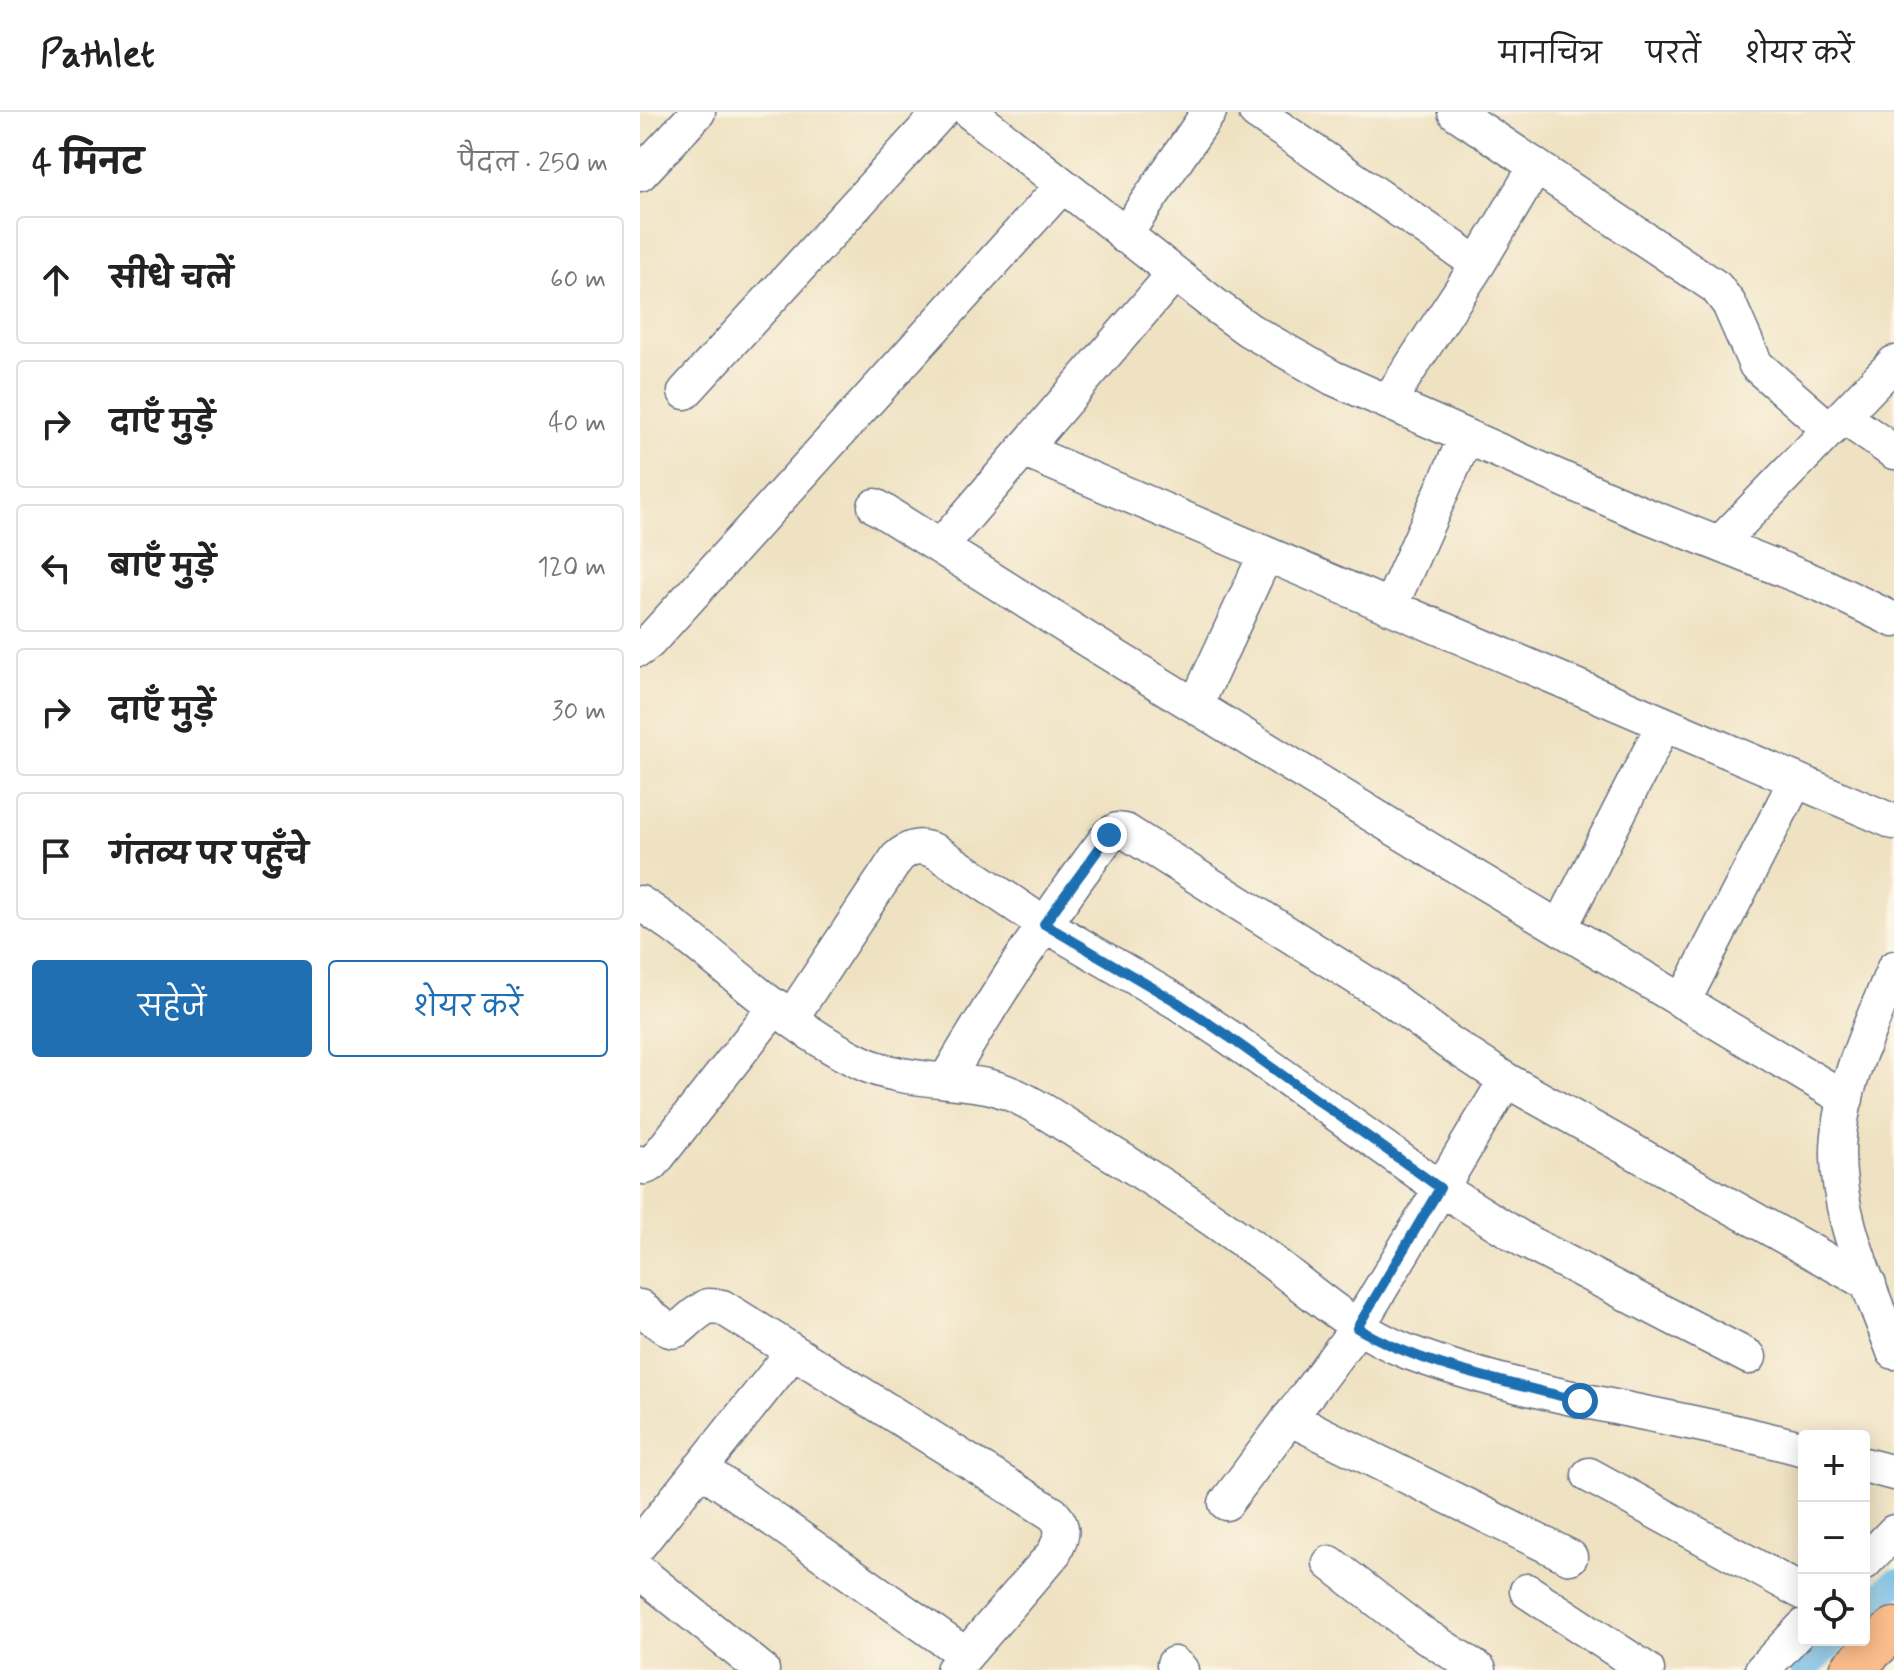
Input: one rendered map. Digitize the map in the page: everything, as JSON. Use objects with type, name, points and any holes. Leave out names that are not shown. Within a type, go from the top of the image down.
[{"type":"main road","points":[[1851,1670],[1894,1629]]},
{"type":"street","points":[[640,174],[698,112]]},
{"type":"street","points":[[685,392],[941,112]]},
{"type":"street","points":[[970,112],[1174,274],[1270,343],[1333,378],[1638,512],[1824,586],[1894,620]]},
{"type":"street","points":[[1124,236],[1209,112]]},
{"type":"street","points":[[1256,112],[1478,264]]},
{"type":"street","points":[[1455,112],[1716,287],[1729,304],[1756,365],[1837,424],[1894,452]]},
{"type":"street","points":[[1388,402],[1478,264],[1535,168]]},
{"type":"street","points":[[640,649],[827,448],[1062,186]]},
{"type":"street","points":[[940,547],[1174,274]]},
{"type":"street","points":[[1720,543],[1894,363]]},
{"type":"street","points":[[1390,607],[1466,437]]},
{"type":"street","points":[[1023,450],[1894,822]]},
{"type":"street","points":[[875,506],[1560,928],[1846,1099]]},
{"type":"street","points":[[1196,705],[1266,554]]},
{"type":"street","points":[[1560,928],[1664,724]]},
{"type":"street","points":[[1683,1002],[1796,780]]},
{"type":"street","points":[[946,1080],[996,995],[1044,924],[1109,835],[1117,830],[1125,831],[1388,997],[1506,1080],[1869,1284]]},
{"type":"street","points":[[640,1163],[645,1167],[652,1164],[784,1012],[897,858],[909,848],[923,846],[937,852],[1044,924],[1177,1002],[1440,1188],[1527,1242],[1749,1357]]},
{"type":"street","points":[[640,903],[679,929],[818,1039],[859,1062],[888,1073],[990,1087],[1004,1092],[1080,1134],[1257,1251],[1357,1328],[1408,1352],[1458,1369],[1580,1401],[1737,1430],[1798,1447]]},
{"type":"street","points":[[1892,1339],[1852,1236],[1840,1181],[1838,1136],[1851,1078],[1894,968]]},
{"type":"street","points":[[1226,1503],[1357,1328],[1506,1080]]},
{"type":"street","points":[[640,1307],[673,1331],[681,1330],[708,1306],[722,1307],[1053,1514],[1061,1523],[1063,1532],[1054,1553],[961,1664],[700,1468]]},
{"type":"street","points":[[640,1544],[793,1352]]},
{"type":"street","points":[[1289,1418],[1570,1557]]},
{"type":"street","points":[[1870,1467],[1894,1473]]},
{"type":"street","points":[[1589,1475],[1798,1590]]},
{"type":"street","points":[[1870,1557],[1894,1532]]},
{"type":"street","points":[[1330,1563],[1415,1629],[1479,1670]]},
{"type":"street","points":[[640,1572],[762,1670]]},
{"type":"street","points":[[1527,1591],[1647,1670]]},
{"type":"street","points":[[1762,1670],[1798,1632]]},
{"type":"waterway","points":[[1870,1606],[1894,1583]]},
{"type":"waterway","points":[[1804,1670],[1829,1646]]},
{"type":"route","points":[[1109,835],[1044,924],[1177,1002],[1440,1188],[1357,1328],[1408,1352],[1458,1369],[1580,1401]]}]
